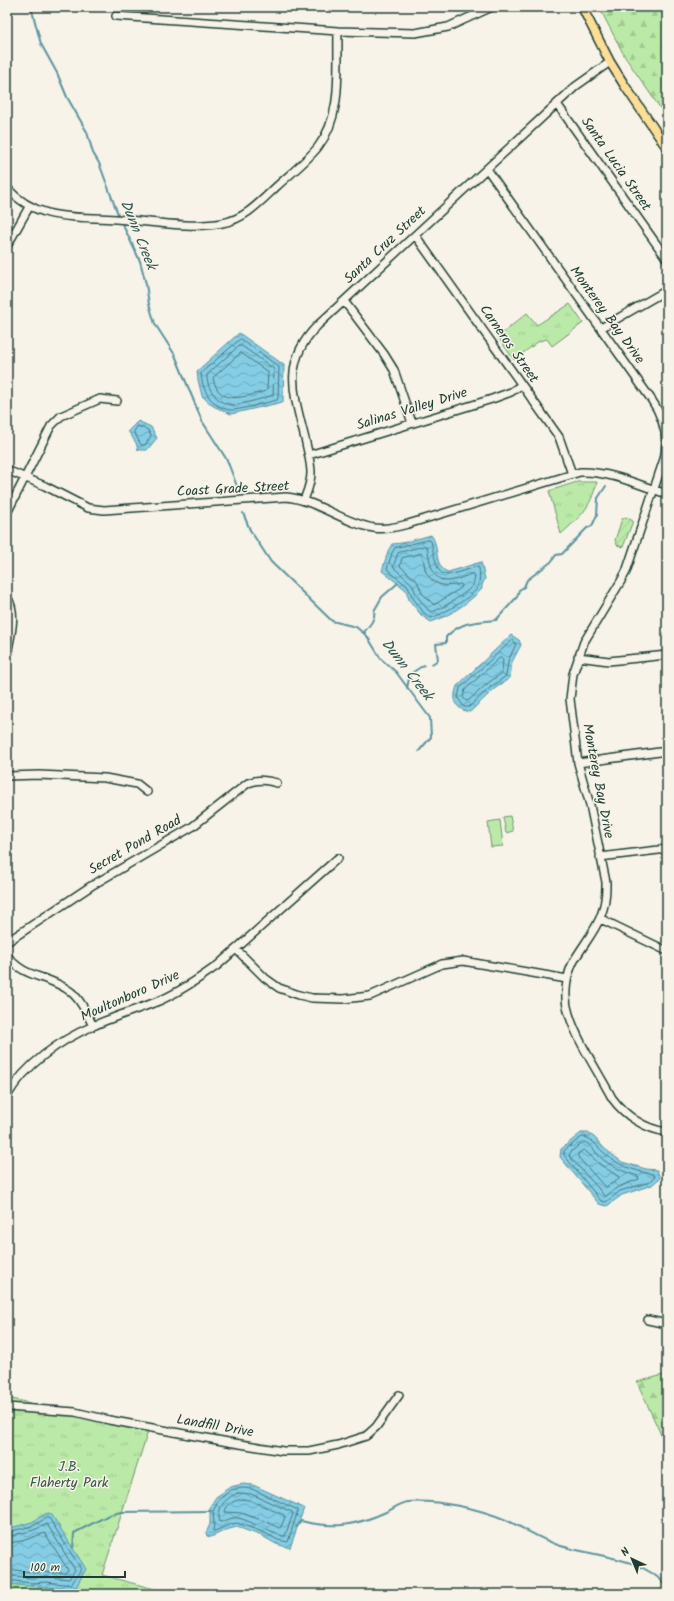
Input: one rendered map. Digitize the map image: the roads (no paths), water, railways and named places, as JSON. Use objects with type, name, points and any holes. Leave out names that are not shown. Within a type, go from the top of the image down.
[{"type":"main road","points":[[582,7],[610,62],[639,109],[667,148]]},
{"type":"street","points":[[116,16],[338,31],[424,32],[439,30],[457,24],[492,7]]},
{"type":"street","points":[[7,188],[29,207],[41,212],[64,216],[195,225],[231,221],[255,207],[315,151],[329,129],[333,119],[336,98],[338,31]]},
{"type":"street","name":"Santa Cruz Street","points":[[304,500],[311,476],[309,455],[294,391],[294,366],[300,348],[311,332],[557,104],[590,75],[610,62]]},
{"type":"street","name":"Santa Lucia Street","points":[[557,104],[667,259]]},
{"type":"street","name":"Monterey Bay Drive","points":[[487,169],[651,399],[664,423],[666,451],[633,552],[622,581],[590,631],[578,657],[573,674],[570,699],[578,763],[590,805],[606,882],[607,898],[601,919],[575,960],[567,979],[566,989],[568,1013],[612,1098],[628,1116],[648,1127],[667,1132]]},
{"type":"street","points":[[7,246],[29,207]]},
{"type":"street","name":"Carneros Street","points":[[415,235],[559,437],[572,474]]},
{"type":"street","points":[[601,328],[667,290]]},
{"type":"street","points":[[344,301],[390,363],[398,380],[412,423]]},
{"type":"street","name":"Salinas Valley Drive","points":[[309,455],[502,396],[521,385]]},
{"type":"street","points":[[7,513],[51,426],[62,416],[100,399],[117,401]]},
{"type":"street","name":"Coast Grade Street","points":[[7,470],[25,477],[88,508],[104,510],[278,497],[304,500],[373,528],[389,528],[408,524],[580,472],[599,472],[612,475],[667,494]]},
{"type":"street","points":[[7,597],[11,603],[12,611],[7,655]]},
{"type":"street","points":[[578,657],[609,662],[667,655]]},
{"type":"street","points":[[578,763],[667,751]]},
{"type":"street","points":[[7,776],[39,775],[105,778],[137,784],[147,792]]},
{"type":"street","name":"Secret Pond Road","points":[[7,942],[91,886],[192,827],[248,783],[256,780],[265,780],[278,783]]},
{"type":"street","points":[[600,857],[667,849]]},
{"type":"street","name":"Moultonboro Drive","points":[[8,1091],[47,1052],[93,1026],[162,999],[197,980],[237,950],[338,858]]},
{"type":"street","points":[[601,919],[667,951]]},
{"type":"street","points":[[237,950],[265,978],[279,988],[312,998],[342,999],[370,996],[442,964],[464,960],[567,979]]},
{"type":"street","points":[[7,954],[19,968],[35,976],[59,984],[71,992],[81,1003],[93,1026]]},
{"type":"street","points":[[648,1320],[667,1324]]},
{"type":"street","name":"Landfill Drive","points":[[7,1407],[76,1412],[109,1420],[283,1451],[309,1450],[338,1445],[366,1436],[376,1427],[398,1395]]},
{"type":"water","points":[[239,333],[284,365],[283,402],[231,414],[213,406],[202,396],[197,371]]},
{"type":"water","points":[[138,421],[151,427],[157,438],[147,450],[138,450],[136,443],[128,431]]},
{"type":"water","points":[[431,535],[434,539],[438,561],[443,569],[448,572],[481,562],[485,579],[482,589],[471,599],[452,613],[431,622],[422,616],[409,600],[406,590],[382,571],[388,551],[392,544],[402,543]]},
{"type":"water","points":[[511,635],[519,640],[521,645],[512,662],[510,678],[493,690],[470,712],[461,709],[456,703],[455,699],[457,686]]},
{"type":"water","points":[[581,1133],[588,1133],[594,1137],[605,1149],[622,1162],[646,1169],[657,1170],[660,1178],[652,1185],[622,1195],[607,1206],[599,1204],[560,1157],[561,1149]]},
{"type":"water","points":[[243,1484],[253,1485],[304,1508],[290,1548],[276,1544],[262,1536],[237,1527],[211,1537],[207,1536],[206,1533],[210,1524],[210,1506],[216,1497],[230,1487]]},
{"type":"water","points":[[49,1513],[52,1515],[86,1569],[75,1589],[7,1584],[7,1529],[32,1522]]},
{"type":"waterway","name":"Dunn Creek","points":[[31,7],[41,44],[57,73],[67,97],[87,132],[93,153],[99,163],[119,217]]},
{"type":"waterway","name":"Dunn Creek","points":[[121,221],[140,261],[149,304],[155,324],[175,355],[202,421],[227,460],[238,489]]},
{"type":"waterway","points":[[432,664],[438,660],[436,644],[446,643],[446,637],[463,625],[496,620],[517,597],[519,590],[524,587],[527,580],[551,562],[556,555],[562,554],[587,528],[592,526],[597,515],[598,498],[606,486]]},
{"type":"waterway","points":[[243,513],[250,530],[271,562],[332,621],[356,627],[367,636],[381,659],[396,672],[430,718],[431,737],[419,751]]},
{"type":"waterway","points":[[365,633],[364,632],[373,620],[374,611],[382,597],[398,583]]},
{"type":"waterway","points":[[407,688],[410,674],[424,665]]},
{"type":"waterway","points":[[296,1527],[301,1521],[324,1525],[344,1525],[354,1523],[375,1517],[408,1502],[419,1501],[444,1503],[496,1516],[513,1523],[546,1541],[561,1546],[631,1563],[656,1576],[667,1586]]},
{"type":"waterway","points":[[73,1548],[74,1533],[109,1515],[121,1512],[211,1511]]},
{"type":"park label","name":"J.B. Flaherty Park","points":[[69,1476]]}]
